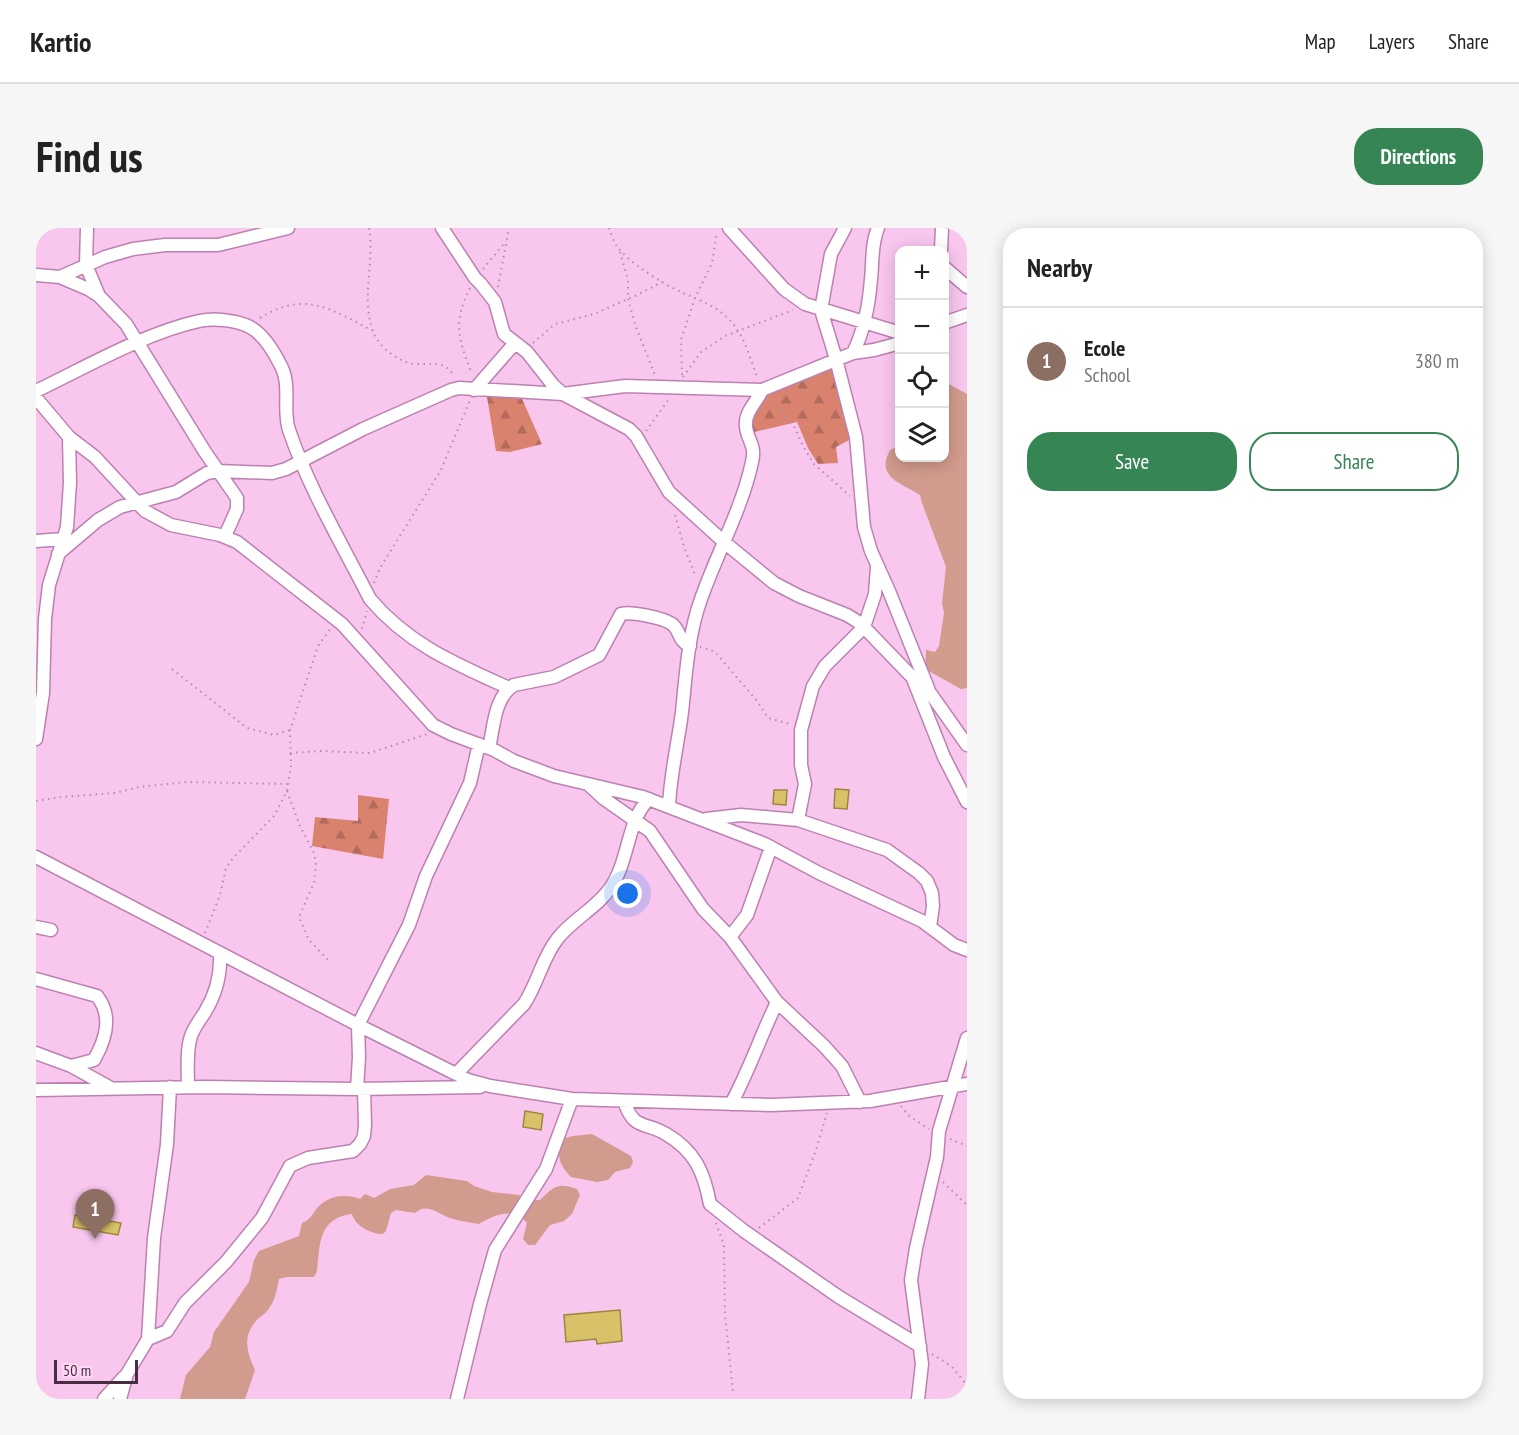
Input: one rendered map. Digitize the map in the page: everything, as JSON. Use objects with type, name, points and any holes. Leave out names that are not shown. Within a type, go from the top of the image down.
[{"type":"street","points":[[87,228],[86,265],[99,296]]},
{"type":"street","points":[[60,277],[105,256],[133,249],[165,245],[218,245],[288,228]]},
{"type":"street","points":[[442,228],[475,278],[495,302],[501,330],[563,394],[629,429],[639,441],[669,492],[724,542],[774,583],[799,596],[847,615],[864,627],[913,678],[928,690]]},
{"type":"street","points":[[729,228],[784,289],[805,304],[895,332]]},
{"type":"street","points":[[845,228],[831,254],[821,310],[856,437],[864,527],[928,690],[967,745]]},
{"type":"street","points":[[853,352],[865,323],[874,236],[878,228]]},
{"type":"street","points":[[941,246],[942,228]]},
{"type":"street","points":[[949,271],[967,287]]},
{"type":"street","points":[[36,275],[60,277],[76,283],[99,296],[126,324],[205,452],[237,498],[237,509],[225,536]]},
{"type":"street","points":[[949,322],[967,315]]},
{"type":"street","points":[[36,391],[137,342],[198,321],[220,320],[247,326],[263,337],[281,364],[287,384],[287,422],[301,460],[370,599],[405,633],[421,645],[453,663],[509,688],[554,677],[592,660],[604,649],[618,618],[627,612],[673,625],[682,641],[690,646]]},
{"type":"street","points":[[58,554],[98,520],[120,507],[176,492],[202,475],[218,471],[272,473],[286,469],[393,414],[451,390],[475,388],[563,394],[625,386],[659,386],[762,390],[853,352],[895,344]]},
{"type":"street","points":[[475,388],[519,346]]},
{"type":"street","points":[[669,807],[670,784],[690,646],[700,601],[753,460],[754,446],[747,433],[746,422],[762,390]]},
{"type":"street","points":[[36,398],[69,437],[94,457],[135,502],[161,522],[225,536],[247,548],[356,639],[420,712],[441,730],[554,776],[649,799],[702,819],[771,848],[930,927],[954,945],[967,950]]},
{"type":"street","points":[[36,739],[43,693],[41,638],[49,585],[67,527],[70,483],[69,437]]},
{"type":"street","points":[[36,541],[63,539]]},
{"type":"street","points":[[798,820],[805,784],[800,751],[802,726],[813,686],[818,675],[864,627],[875,594],[878,566]]},
{"type":"street","points":[[913,678],[944,757],[967,802]]},
{"type":"street","points":[[148,1339],[166,1331],[185,1304],[226,1262],[262,1218],[290,1166],[308,1158],[352,1151],[364,1137],[358,1025],[409,925],[426,876],[470,783],[499,703],[509,688]]},
{"type":"street","points":[[589,785],[603,798],[650,831],[703,909],[730,938],[777,1002],[842,1066],[860,1102]]},
{"type":"street","points":[[456,1074],[524,1004],[542,965],[558,938],[611,889],[628,850],[635,820],[649,799]]},
{"type":"street","points":[[702,819],[741,815],[798,820],[887,850],[927,881],[932,893],[933,906],[930,927]]},
{"type":"street","points":[[730,938],[747,915],[771,848]]},
{"type":"street","points":[[36,857],[358,1025],[456,1074],[490,1086],[572,1099],[771,1105],[860,1102],[967,1084]]},
{"type":"street","points":[[36,927],[51,930]]},
{"type":"street","points":[[188,1087],[189,1044],[195,1026],[214,992],[220,969],[220,954]]},
{"type":"street","points":[[36,979],[97,996],[103,1004],[107,1022],[104,1043],[94,1060],[71,1066]]},
{"type":"street","points":[[731,1104],[742,1084],[753,1052],[777,1002]]},
{"type":"street","points":[[918,1399],[922,1364],[911,1280],[937,1157],[939,1135],[967,1038]]},
{"type":"street","points":[[36,1053],[71,1066],[112,1088]]},
{"type":"street","points":[[36,1090],[170,1087],[360,1089],[490,1086]]},
{"type":"street","points":[[104,1399],[127,1374],[148,1339],[154,1238],[167,1144],[170,1087]]},
{"type":"street","points":[[457,1399],[495,1250],[546,1168],[572,1099]]},
{"type":"street","points":[[624,1101],[629,1117],[640,1124],[666,1133],[691,1152],[705,1179],[710,1204],[839,1298],[920,1346]]},
{"type":"street","points":[[120,1399],[127,1374]]},
{"type":"path","points":[[369,228],[371,242],[366,299],[376,337],[387,351],[402,360],[413,364],[444,364],[451,370],[459,388]]},
{"type":"path","points":[[495,302],[509,228]]},
{"type":"path","points":[[609,228],[619,250],[628,280],[628,299],[636,327],[659,386]]},
{"type":"path","points":[[718,228],[712,263],[695,298],[681,340],[682,378],[700,352],[725,336],[800,308],[805,304]]},
{"type":"path","points":[[356,639],[362,629],[380,568],[441,470],[475,388],[459,339],[462,303],[475,278],[506,241]]},
{"type":"path","points":[[619,250],[662,282],[713,306],[728,318],[738,331],[762,390],[794,426],[814,464],[861,505]]},
{"type":"path","points":[[519,346],[555,324],[594,314],[662,282]]},
{"type":"path","points":[[247,326],[277,308],[293,304],[309,304],[336,312],[373,331]]},
{"type":"path","points":[[639,441],[677,387]]},
{"type":"path","points":[[675,514],[684,547],[699,584],[700,601]]},
{"type":"path","points":[[201,944],[220,895],[226,868],[274,816],[289,784],[290,730],[318,646],[336,621]]},
{"type":"path","points":[[690,646],[716,653],[757,701],[768,718],[802,726]]},
{"type":"path","points":[[172,669],[247,728],[274,735],[290,730]]},
{"type":"path","points":[[290,753],[321,750],[370,753],[441,730]]},
{"type":"path","points":[[36,801],[61,796],[115,793],[139,787],[186,782],[289,784]]},
{"type":"path","points":[[286,791],[314,853],[316,865],[315,883],[299,917],[309,940],[331,963]]},
{"type":"path","points":[[893,1097],[908,1115],[939,1135],[967,1146]]},
{"type":"path","points":[[750,1235],[798,1198],[816,1150],[830,1102]]},
{"type":"path","points":[[943,1181],[967,1205]]},
{"type":"path","points":[[710,1204],[724,1245],[725,1314],[733,1392]]},
{"type":"path","points":[[920,1346],[951,1366],[967,1385]]},
{"type":"shaded area","points":[[949,384],[967,394],[967,688],[961,689],[925,669],[926,650],[935,652],[939,646],[944,613],[942,603],[946,567],[920,495],[899,483],[888,473],[886,459],[890,450],[895,448],[895,462],[949,462]]},
{"type":"shaded area","points":[[592,1134],[631,1156],[633,1162],[630,1168],[615,1172],[608,1180],[597,1182],[571,1177],[560,1160],[560,1139]]},
{"type":"shaded area","points":[[426,1175],[467,1181],[492,1192],[519,1195],[528,1200],[540,1200],[553,1189],[561,1186],[577,1189],[580,1195],[572,1214],[564,1221],[550,1225],[535,1245],[528,1245],[523,1239],[527,1223],[510,1213],[497,1215],[479,1224],[453,1219],[428,1209],[415,1213],[396,1210],[391,1213],[383,1234],[364,1228],[356,1222],[352,1214],[333,1221],[323,1234],[314,1277],[279,1279],[272,1304],[257,1320],[249,1333],[247,1345],[255,1370],[245,1399],[180,1399],[186,1375],[210,1347],[214,1332],[249,1282],[254,1260],[259,1251],[299,1236],[302,1223],[328,1200],[344,1196],[360,1199],[365,1194],[374,1198],[390,1189],[414,1185]]},
{"type":"green space","points":[[835,362],[853,438],[836,447],[838,463],[818,464],[797,422],[750,433],[752,411],[758,398]]},
{"type":"green space","points":[[486,391],[519,392],[542,444],[510,452],[496,451]]},
{"type":"green space","points":[[358,795],[389,799],[383,859],[312,846],[315,817],[358,821]]},
{"type":"building","points":[[835,789],[849,790],[847,809],[834,808]]},
{"type":"building","points":[[774,790],[787,790],[786,805],[773,804]]},
{"type":"building","points":[[525,1111],[543,1114],[541,1130],[523,1127]]},
{"type":"building","points":[[75,1215],[121,1223],[118,1235],[73,1227]]},
{"type":"building","points":[[620,1310],[622,1341],[597,1344],[596,1339],[566,1342],[564,1315]]},
{"type":"place","name":"Ecole","points":[[95,1239]]}]
